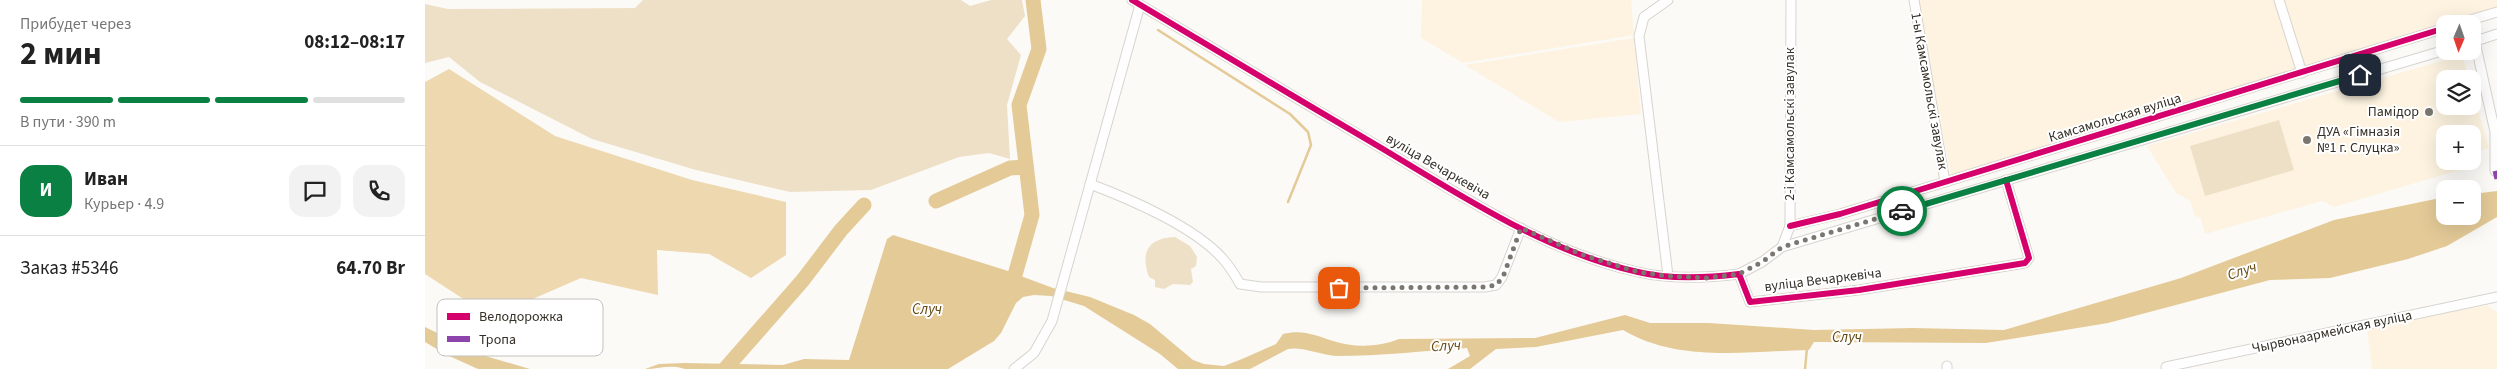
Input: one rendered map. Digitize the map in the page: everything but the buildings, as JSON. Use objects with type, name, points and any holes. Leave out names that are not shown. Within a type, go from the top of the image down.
[{"type":"street","points":[[1667,276],[1639,36],[1644,17],[1668,0]]},
{"type":"street","name":"2-і Камсамольскі завулак","points":[[1782,247],[1790,226],[1791,0]]},
{"type":"street","name":"1-ы Камсамольскі завулак","points":[[1914,0],[1945,182]]},
{"type":"street","points":[[2279,0],[2302,73]]},
{"type":"street","points":[[1014,369],[1034,353],[1052,321],[1058,304],[1136,2]]},
{"type":"street","name":"вуліца Вечаркевіча","points":[[1136,2],[1446,188],[1521,228],[1583,255],[1638,272],[1706,278],[1739,274],[1750,302],[1859,290],[2025,263],[2029,258],[2006,180]]},
{"type":"street","points":[[2481,18],[2497,12]]},
{"type":"street","name":"Камсамольская вуліца","points":[[1790,226],[1840,214],[2436,31]]},
{"type":"street","points":[[2481,37],[2497,34]]},
{"type":"street","name":"Камсамольская вуліца","points":[[1782,247],[2436,53]]},
{"type":"street","points":[[2478,60],[2495,132],[2495,171]]},
{"type":"street","points":[[1090,184],[1124,197],[1195,234],[1223,259],[1240,284],[1261,287],[1485,287],[1496,285],[1503,277],[1521,228]]},
{"type":"street","points":[[1739,274],[1762,262],[1782,247]]},
{"type":"street","name":"Чырвонаармейская вуліца","points":[[2166,367],[2497,297]]},
{"type":"shaded area","points":[[643,0],[961,0],[970,6],[991,0],[1022,0],[1025,16],[1007,39],[1021,55],[1007,105],[1010,159],[989,153],[959,157],[871,190],[790,192],[696,170],[592,139],[480,82],[449,57],[425,63],[425,4],[448,9],[635,8]]},
{"type":"shaded area","points":[[1422,0],[1631,0],[1634,35],[1463,63],[1421,38]]},
{"type":"shaded area","points":[[1917,0],[2497,0],[2497,6],[2468,15],[2436,15],[2436,25],[1951,176]]},
{"type":"shaded area","points":[[1634,38],[1641,114],[1559,122],[1465,65]]},
{"type":"shaded area","name":"ДУА «Гімназія №1 г. Слуцка»","points":[[2445,60],[2463,60],[2466,70],[2436,70],[2436,115],[2480,115],[2489,148],[2481,150],[2481,125],[2436,125],[2436,170],[2460,170],[2334,207],[2322,201],[2205,234],[2200,217],[2195,216],[2190,201],[2176,193],[2147,146]]},
{"type":"shaded area","points":[[449,69],[555,136],[692,180],[786,202],[786,255],[751,278],[709,254],[657,250],[658,295],[581,278],[533,299],[463,299],[425,274],[425,82]]},
{"type":"shaded area","points":[[2279,120],[2294,170],[2205,196],[2190,146]]},
{"type":"shaded area","points":[[1175,237],[1190,246],[1197,257],[1196,266],[1191,269],[1193,282],[1190,285],[1173,284],[1164,289],[1155,287],[1155,280],[1149,277],[1146,268],[1146,254],[1149,248],[1158,240]]},
{"type":"shaded area","points":[[2487,305],[2497,312],[2497,369],[2372,369],[2367,329]]},
{"type":"water","name":"Случ","points":[[2497,191],[2497,217],[2447,246],[2408,259],[2330,278],[2270,280],[2108,323],[1986,343],[1814,342],[1809,350],[1714,353],[1667,347],[1644,340],[1623,330],[1536,347],[1496,349],[1470,369],[1448,369],[1470,356],[1467,348],[1337,356],[1293,348],[1250,369],[1178,369],[1160,354],[1084,306],[1051,296],[1034,295],[1023,297],[1016,303],[1001,333],[994,341],[948,369],[685,369],[670,367],[645,369],[659,364],[783,365],[804,359],[849,360],[887,239],[893,235],[1005,270],[1053,288],[1090,297],[1134,315],[1150,324],[1193,360],[1204,364],[1224,366],[1276,344],[1283,334],[1296,332],[1308,333],[1358,346],[1383,344],[1399,339],[1535,338],[1625,315],[1650,323],[1709,323],[1814,330],[1913,328],[2004,330],[2181,278],[2334,220],[2436,199],[2436,225],[2481,225],[2481,193]]},
{"type":"water","points":[[425,327],[437,333],[437,349],[425,342]]},
{"type":"water","points":[[449,356],[485,356],[530,369],[478,369]]},
{"type":"waterway","name":"Случ","points":[[1000,286],[1015,275],[1032,215],[1019,105],[1039,49],[1033,0]]},
{"type":"waterway","points":[[1158,30],[1290,114],[1308,132],[1311,145],[1288,202]]},
{"type":"waterway","points":[[936,201],[1010,168],[1026,167]]},
{"type":"waterway","points":[[725,369],[803,280],[841,230],[864,205]]},
{"type":"waterway","points":[[1805,369],[1807,348]]},
{"type":"marked path","points":[[2495,171],[2497,179]]},
{"type":"cycle path","points":[[1132,0],[1475,204],[1538,237],[1604,263],[1650,275],[1688,278],[1739,274],[1750,302],[1859,290],[2025,263],[2029,258],[2006,180]]},
{"type":"cycle path","points":[[1790,226],[1840,214],[2436,31]]},
{"type":"way so far","points":[[1339,288],[1485,287],[1496,285],[1503,277],[1521,228],[1549,242],[1583,255],[1638,272],[1706,278],[1739,274],[1762,262],[1782,247],[1902,211]]},
{"type":"place","name":"Памідор","points":[[2429,112]]},
{"type":"place","name":"ДУА «Гімназія №1 г. Слуцка»","points":[[2307,140]]},
{"type":"route","points":[[1902,211],[2360,75]]}]
